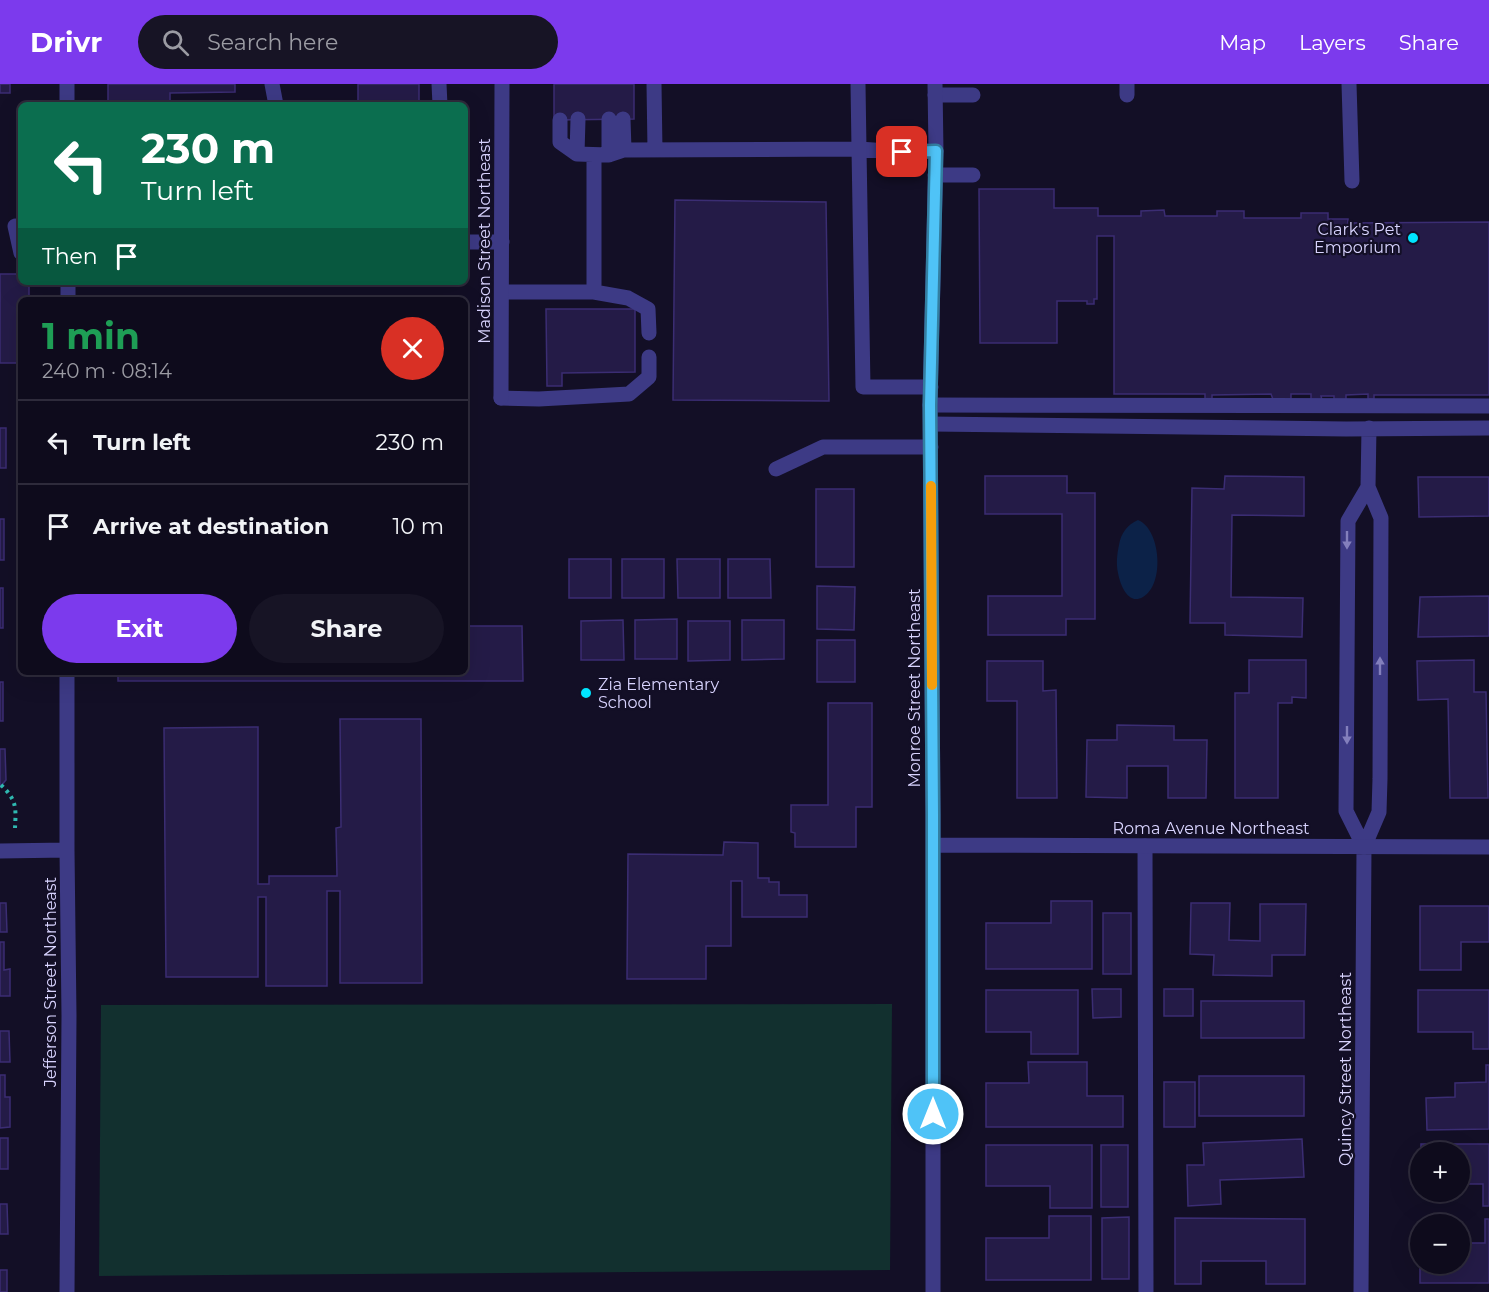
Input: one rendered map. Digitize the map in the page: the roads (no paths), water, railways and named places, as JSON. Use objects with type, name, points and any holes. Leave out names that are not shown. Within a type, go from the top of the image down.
[{"type":"street","points":[[67,84],[67,102]]},
{"type":"street","points":[[272,84],[275,102]]},
{"type":"street","points":[[439,84],[440,102]]},
{"type":"street","name":"Madison Street Northeast","points":[[502,84],[501,398],[539,399],[629,394],[649,377],[649,357]]},
{"type":"street","points":[[654,84],[655,150]]},
{"type":"street","points":[[858,84],[862,387],[931,387]]},
{"type":"street","points":[[1349,84],[1352,181]]},
{"type":"street","points":[[935,90],[973,94]]},
{"type":"street","name":"Monroe Street Northeast","points":[[933,1292],[932,447],[930,405],[936,151],[935,90]]},
{"type":"street","points":[[577,154],[578,119]]},
{"type":"street","points":[[594,292],[601,154],[616,119],[624,150]]},
{"type":"street","points":[[560,120],[560,142],[577,154],[601,154],[624,150],[936,151]]},
{"type":"street","points":[[935,175],[973,175]]},
{"type":"street","points":[[15,226],[18,240]]},
{"type":"street","points":[[468,242],[502,242]]},
{"type":"street","points":[[502,292],[594,292],[627,298],[648,309],[649,333]]},
{"type":"street","points":[[930,405],[1489,406]]},
{"type":"street","points":[[931,424],[1489,428]]},
{"type":"street","points":[[1365,847],[1379,812],[1380,779],[1381,518],[1368,487],[1369,428]]},
{"type":"street","points":[[776,469],[823,447],[932,447]]},
{"type":"street","points":[[1365,847],[1346,811],[1347,533],[1348,522],[1368,487]]},
{"type":"street","name":"Jefferson Street Northeast","points":[[67,675],[69,1016],[67,1292]]},
{"type":"street","name":"Roma Avenue Northeast","points":[[933,845],[1489,848]]},
{"type":"street","points":[[1145,846],[1146,1292]]},
{"type":"street","name":"Quincy Street Northeast","points":[[1361,1292],[1365,847]]},
{"type":"street","points":[[0,850],[67,850]]},
{"type":"water","points":[[1138,520],[1146,525],[1152,534],[1157,570],[1150,591],[1143,597],[1133,599],[1123,588],[1119,578],[1117,555],[1123,533]]},
{"type":"place","name":"Clark's Pet Emporium","points":[[1413,238]]},
{"type":"place","name":"Zia Elementary School","points":[[586,693]]}]
